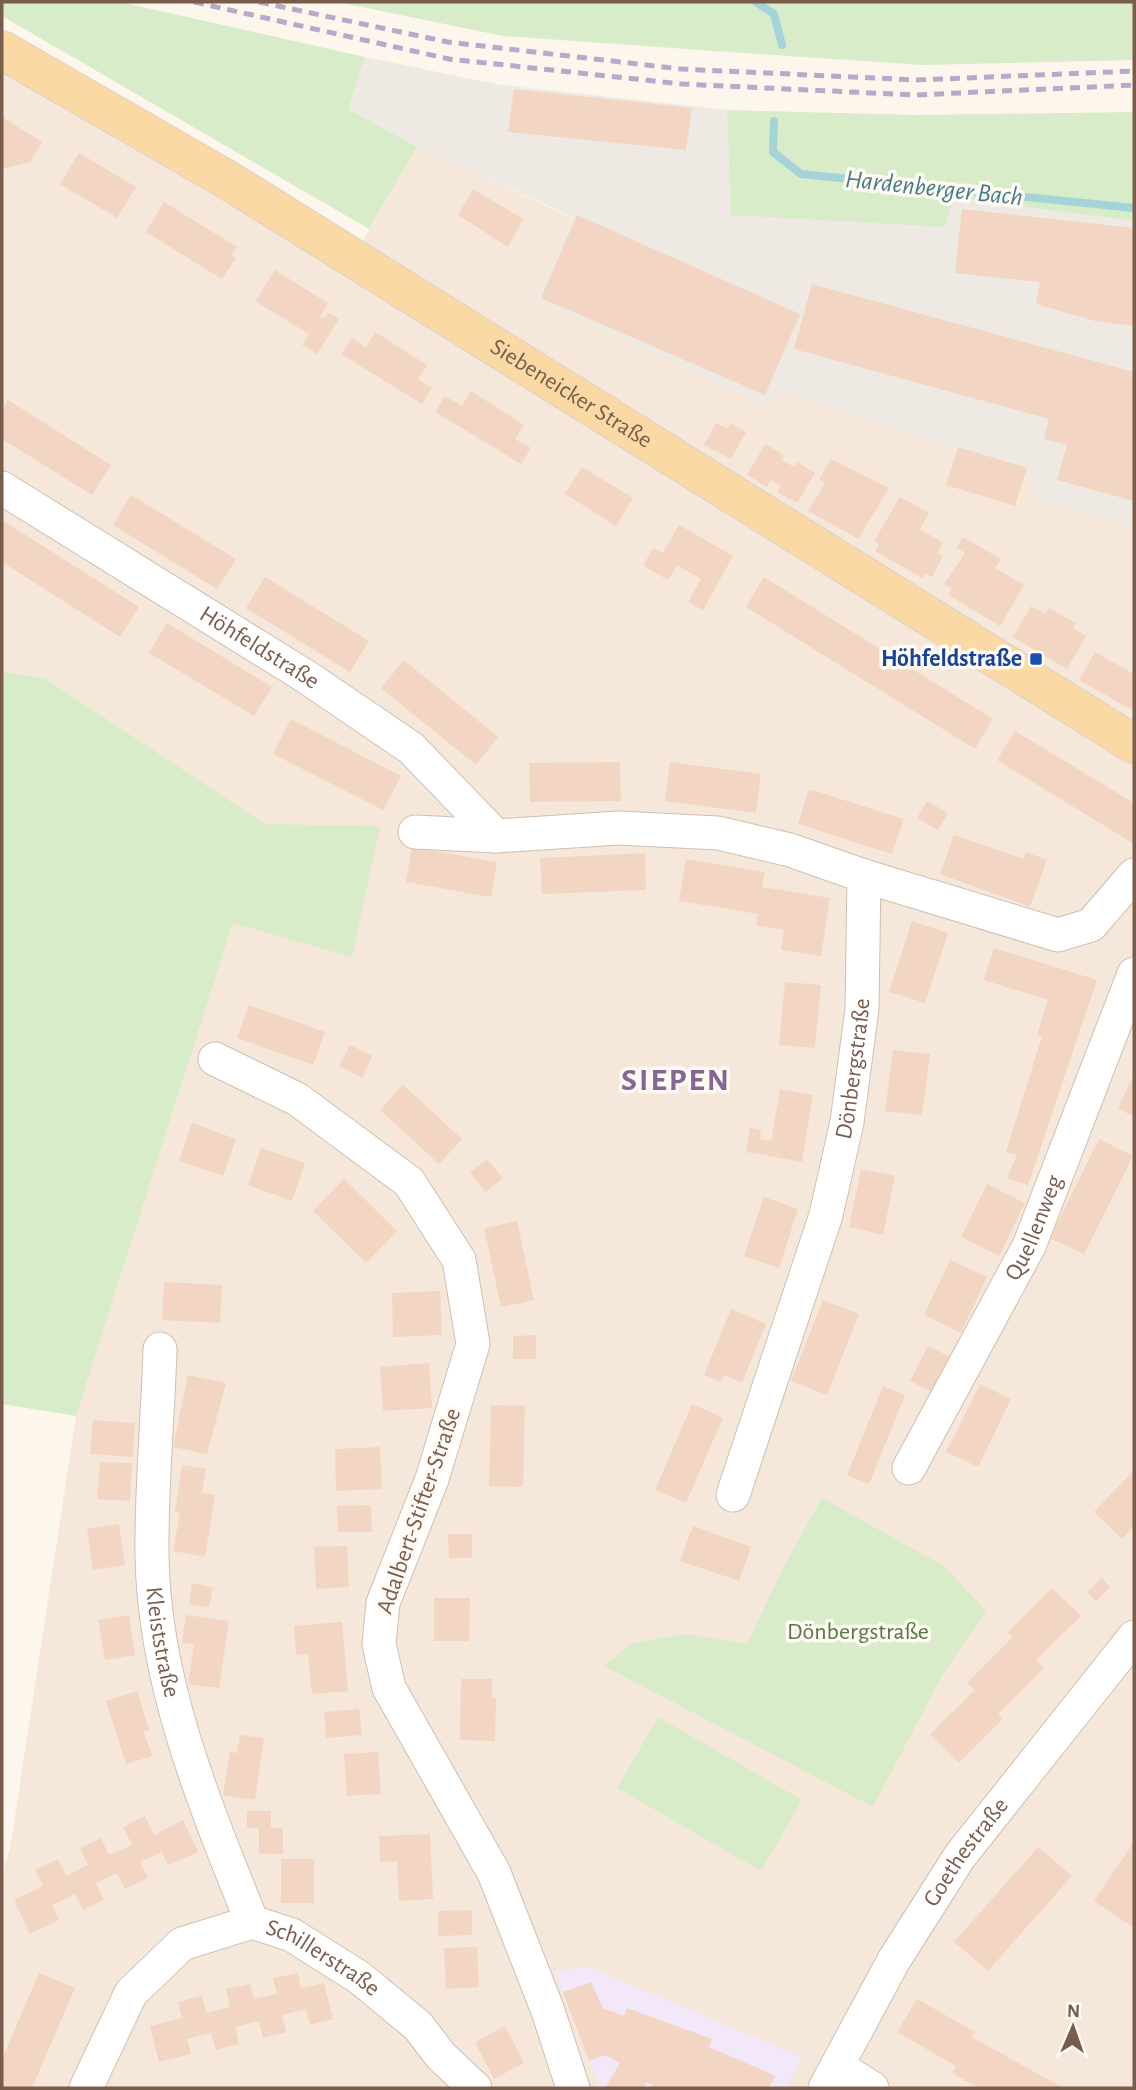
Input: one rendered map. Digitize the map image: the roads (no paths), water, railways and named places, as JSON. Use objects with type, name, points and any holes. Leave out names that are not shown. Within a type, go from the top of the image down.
[{"type":"main road","name":"Siebeneicker Straße","points":[[2,50],[226,179],[1134,744]]},
{"type":"street","name":"Höhfeldstraße","points":[[2,488],[305,676],[411,748],[496,836]]},
{"type":"street","points":[[415,832],[496,836],[619,828],[718,833],[790,850],[864,876],[1058,935],[1091,925],[1134,875]]},
{"type":"street","name":"Dönbergstraße","points":[[733,1496],[826,1215],[847,1122],[862,1009],[864,876]]},
{"type":"street","name":"Quellenweg","points":[[909,1468],[1030,1246],[1134,974]]},
{"type":"street","name":"Adalbert-Stifter-Straße","points":[[215,1059],[297,1099],[409,1182],[459,1260],[473,1344],[432,1479],[383,1603],[379,1644],[389,1688],[494,1873],[548,2011],[573,2088]]},
{"type":"street","name":"Kleiststraße","points":[[160,1349],[152,1557],[159,1632],[177,1720],[209,1816],[252,1922]]},
{"type":"street","name":"Goethestraße","points":[[831,2077],[894,1960],[960,1856],[1134,1637]]},
{"type":"street","name":"Schillerstraße","points":[[86,2088],[131,1993],[182,1944],[252,1922],[292,1935],[360,1978],[418,2026],[441,2056],[475,2088]]},
{"type":"street","points":[[831,2077],[872,2088]]},
{"type":"waterway","name":"Hardenberger Bach","points":[[756,2],[774,14],[782,45]]},
{"type":"waterway","name":"Hardenberger Bach","points":[[774,121],[773,152],[801,174],[1134,208]]},
{"type":"railway","points":[[194,2],[449,59],[682,84],[915,95],[1134,85]]},
{"type":"railway","points":[[259,2],[448,42],[681,69],[917,80],[1134,71]]},
{"type":"place","name":"Höhfeldstraße","points":[[1036,659]]},
{"type":"district","name":"SIEPEN","points":[[676,1080]]}]
